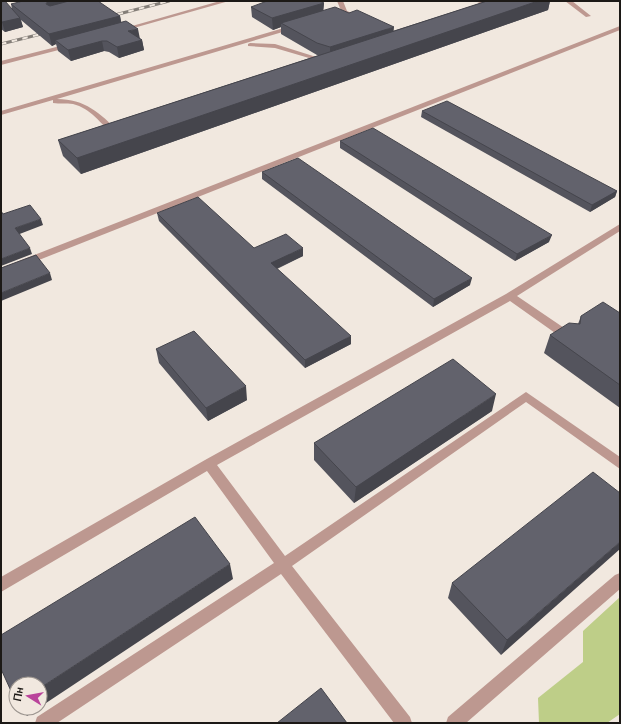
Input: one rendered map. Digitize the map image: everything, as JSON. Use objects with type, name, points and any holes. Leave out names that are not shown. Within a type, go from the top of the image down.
[{"type":"street","points":[[113,33],[226,1]]},
{"type":"street","points":[[340,1],[344,12]]},
{"type":"street","points":[[478,1],[497,6],[480,12]]},
{"type":"street","points":[[568,1],[588,16]]},
{"type":"street","points":[[337,14],[344,12],[366,22]]},
{"type":"street","points":[[1,113],[40,103],[300,26]]},
{"type":"street","points":[[1,272],[620,28]]},
{"type":"street","points":[[1,63],[77,43]]},
{"type":"street","points":[[233,46],[255,44],[275,46],[329,62]]},
{"type":"street","points":[[315,67],[337,60]]},
{"type":"street","points":[[40,103],[61,101],[77,103],[89,107],[116,134]]},
{"type":"street","points":[[1,585],[209,464],[510,296],[620,227]]},
{"type":"street","points":[[510,296],[569,337]]},
{"type":"street","points":[[43,723],[283,565],[526,396],[620,464]]},
{"type":"street","points":[[209,464],[283,565],[404,723]]},
{"type":"street","points":[[454,723],[620,580]]},
{"type":"green space","points":[[620,597],[620,714],[607,723],[539,723],[538,698],[583,662],[583,631]]},
{"type":"building","points":[[1,1],[5,1],[20,18],[2,22]]},
{"type":"building","points":[[23,1],[50,1],[46,4],[50,6],[69,1],[98,1],[120,16],[49,34],[11,4]]},
{"type":"building","points":[[267,1],[319,1],[324,3],[272,18],[251,7]]},
{"type":"building","points":[[487,1],[538,1],[77,158],[58,140]]},
{"type":"building","points":[[335,7],[349,13],[357,10],[394,27],[330,47],[317,43],[281,23]]},
{"type":"building","points":[[126,21],[138,29],[128,31],[142,40],[117,47],[107,41],[102,41],[68,50],[55,40]]},
{"type":"building","points":[[447,101],[617,191],[592,205],[422,111]]},
{"type":"building","points":[[373,128],[552,235],[517,254],[340,141]]},
{"type":"building","points":[[298,158],[472,278],[434,299],[262,172]]},
{"type":"building","points":[[198,197],[254,248],[286,234],[303,248],[271,263],[351,336],[305,360],[157,213]]},
{"type":"building","points":[[30,205],[41,219],[15,228],[30,248],[1,259],[1,211],[3,214]]},
{"type":"building","points":[[36,255],[50,273],[1,293],[1,268]]},
{"type":"building","points":[[603,302],[620,313],[620,385],[550,335],[569,323],[580,324],[581,316]]},
{"type":"building","points":[[194,331],[246,386],[206,408],[156,349]]},
{"type":"building","points":[[453,359],[496,394],[356,487],[314,443]]},
{"type":"building","points":[[593,472],[620,493],[620,542],[507,640],[452,583]]},
{"type":"building","points":[[195,517],[230,564],[48,683],[48,676],[8,676],[8,684],[1,669],[1,635]]},
{"type":"building","points":[[321,688],[347,723],[277,723]]},
{"type":"railway","points":[[107,17],[169,1]]},
{"type":"railway","points":[[1,44],[49,32]]}]
